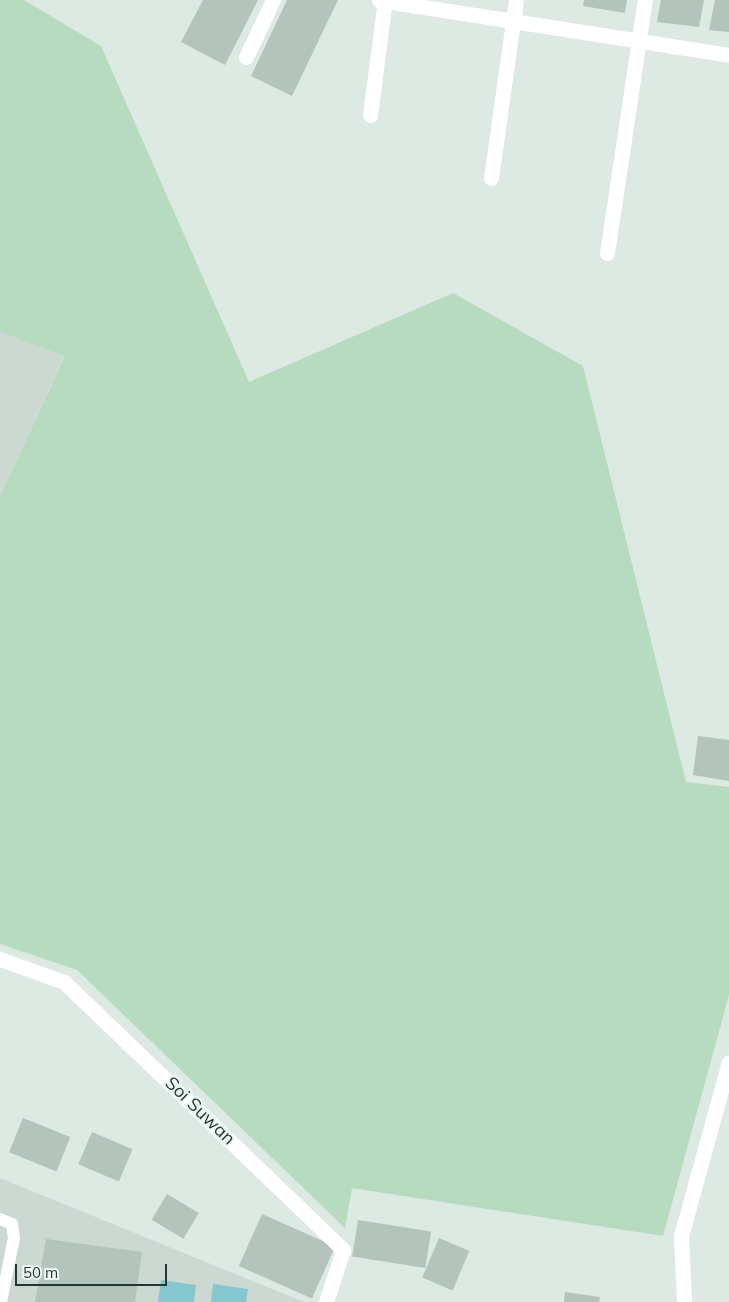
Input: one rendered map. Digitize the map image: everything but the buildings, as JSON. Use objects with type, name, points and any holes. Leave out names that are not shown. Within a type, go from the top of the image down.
[{"type":"street","points":[[246,57],[273,0]]},
{"type":"street","points":[[491,178],[516,0]]},
{"type":"street","points":[[607,253],[645,0]]},
{"type":"street","points":[[370,115],[383,1],[729,55]]},
{"type":"street","name":"Soi Suwan","points":[[0,959],[64,982],[343,1250],[326,1302]]},
{"type":"street","points":[[684,1302],[681,1236],[729,1062]]},
{"type":"lane","points":[[0,1219],[12,1224],[14,1238],[2,1302]]},
{"type":"shaded area","points":[[0,332],[65,355],[0,496]]},
{"type":"shaded area","points":[[0,1178],[304,1302],[0,1302]]},
{"type":"green space","points":[[0,0],[24,0],[101,46],[249,382],[453,293],[583,366],[686,782],[729,787],[729,995],[663,1236],[352,1188],[345,1228],[77,970],[0,944],[0,496],[65,356],[0,332]]},
{"type":"water","points":[[161,1280],[196,1285],[194,1302],[158,1302]]},
{"type":"water","points":[[213,1284],[248,1289],[246,1302],[211,1302]]}]
